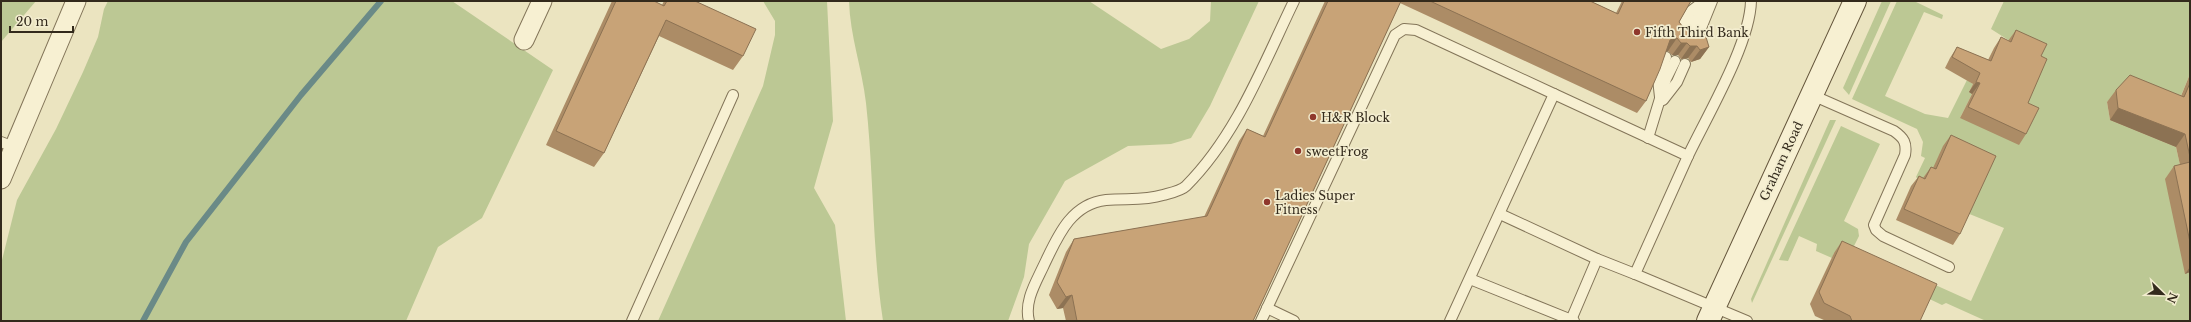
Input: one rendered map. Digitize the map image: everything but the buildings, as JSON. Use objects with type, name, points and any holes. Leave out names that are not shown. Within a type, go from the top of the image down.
[{"type":"main road","name":"Graham Road","points":[[1711,314],[1855,1]]},
{"type":"street","points":[[1,178],[8,144],[76,1]]},
{"type":"street","points":[[524,40],[542,1]]},
{"type":"lane","points":[[1029,321],[1027,314],[1031,293],[1062,228],[1080,209],[1105,200],[1150,199],[1184,188],[1212,156],[1233,125],[1250,94],[1294,1]]},
{"type":"lane","points":[[1704,1],[1691,11],[1681,35],[1708,1]]},
{"type":"lane","points":[[1695,44],[1712,1]]},
{"type":"lane","points":[[1635,274],[1688,156],[1737,54],[1751,14],[1751,1]]},
{"type":"lane","points":[[1262,321],[1395,35],[1404,29],[1416,30],[1688,156]]},
{"type":"lane","points":[[1648,138],[1660,103],[1670,59]]},
{"type":"lane","points":[[1660,103],[1677,82],[1685,64]]},
{"type":"lane","points":[[1450,321],[1554,94]]},
{"type":"lane","points":[[632,321],[733,95]]},
{"type":"lane","points":[[1812,95],[1894,131],[1902,137],[1907,145],[1905,155],[1874,225],[1876,230],[1883,236],[1949,267]]},
{"type":"lane","points":[[1500,214],[1597,259],[1635,274],[1711,314],[1748,321]]},
{"type":"lane","points":[[1470,279],[1573,320],[1597,259]]},
{"type":"lane","points":[[1267,308],[1294,321]]},
{"type":"green space","points":[[1,1],[36,1],[1,42]]},
{"type":"green space","points":[[108,1],[452,1],[553,70],[482,218],[438,247],[406,321],[1,321],[1,264],[17,200],[56,129],[83,72],[98,37],[104,9]]},
{"type":"green space","points":[[763,1],[827,1],[833,121],[814,188],[835,225],[846,321],[658,321],[763,86],[775,35],[775,21]]},
{"type":"green space","points":[[849,1],[1089,1],[1161,49],[1189,39],[1210,21],[1211,1],[1259,1],[1210,106],[1191,138],[1171,144],[1128,146],[1065,181],[1029,244],[1024,277],[1008,321],[883,321],[877,267],[869,130],[862,77],[854,39]]},
{"type":"green space","points":[[1882,1],[1891,1],[1849,95],[1843,88]]},
{"type":"green space","points":[[1897,1],[1914,1],[1943,15],[1942,19],[1924,12],[1885,96],[1925,114],[1948,118],[1967,80],[1973,84],[1969,92],[1972,94],[1960,118],[2013,43],[1991,29],[2004,1],[2190,1],[2190,74],[2175,110],[2122,87],[2107,102],[2110,120],[2176,147],[2182,174],[2185,273],[2190,272],[2190,321],[1986,321],[1946,303],[1942,305],[1834,253],[1832,258],[1816,251],[1817,244],[1799,236],[1788,261],[1779,260],[1841,126],[1880,144],[1844,221],[1858,229],[1859,236],[1853,248],[1971,301],[2004,228],[1967,213],[1928,180],[1921,182],[1916,177],[1925,158],[1921,156],[1923,142],[1917,129],[1852,99]]},
{"type":"green space","points":[[1830,120],[1836,120],[1752,303],[1751,299]]},
{"type":"waterway","points":[[143,321],[186,242],[301,95],[381,1]]},
{"type":"place","name":"Fifth Third Bank","points":[[1637,32]]},
{"type":"place","name":"H&R Block","points":[[1313,117]]},
{"type":"place","name":"sweetFrog","points":[[1298,151]]},
{"type":"place","name":"Ladies Super Fitness","points":[[1267,202]]}]
